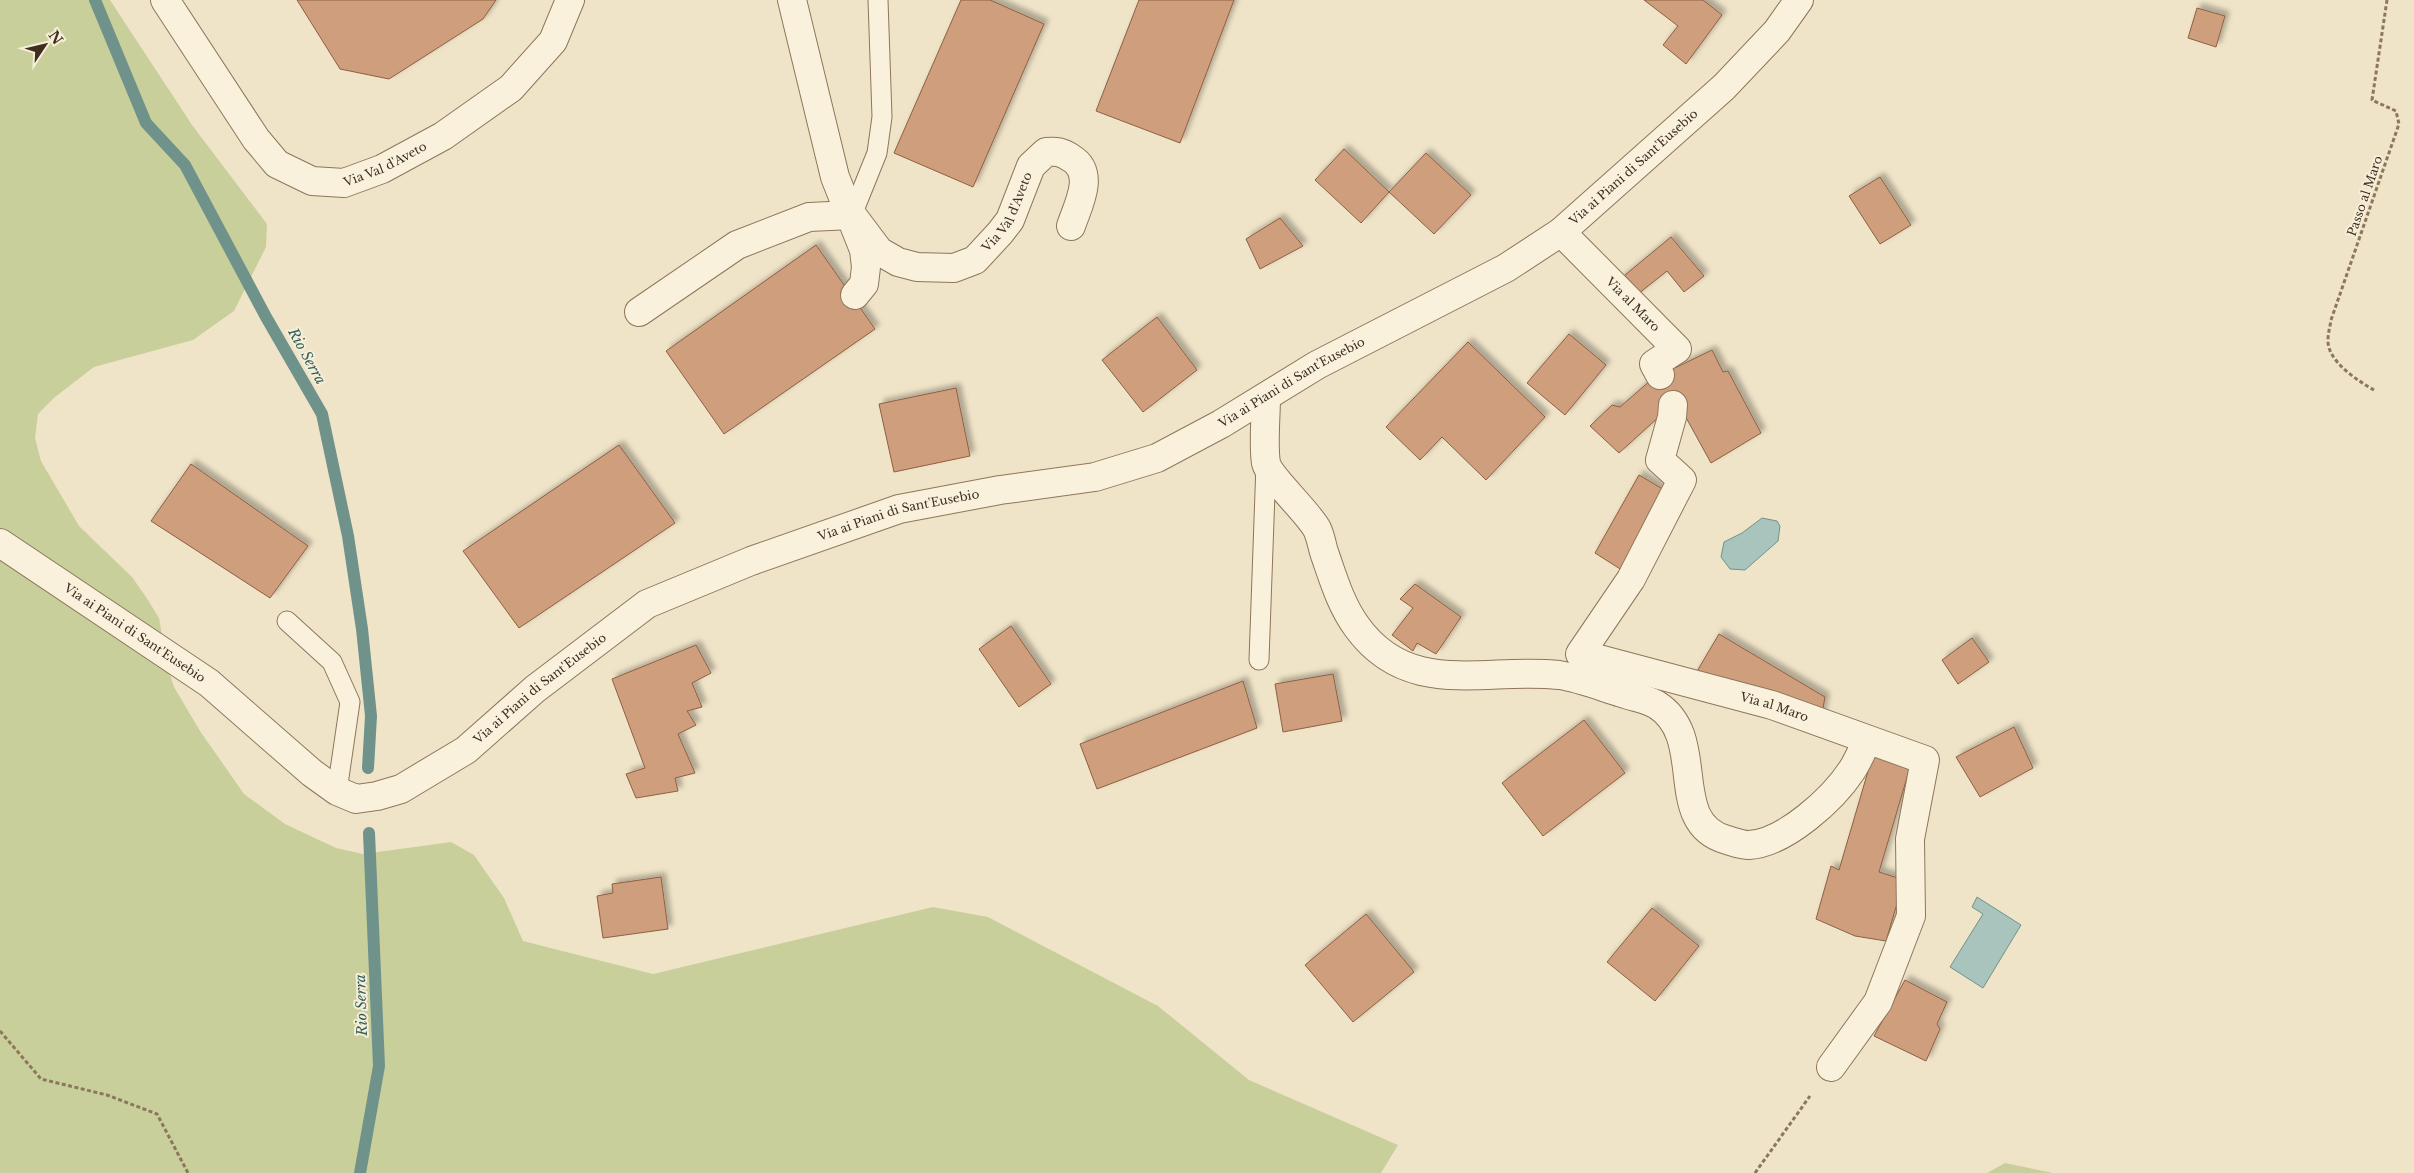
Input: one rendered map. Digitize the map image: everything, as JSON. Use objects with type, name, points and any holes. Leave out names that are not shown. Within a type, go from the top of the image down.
[{"type":"street","name":"Via Val d'Aveto","points":[[165,0],[252,132],[277,164],[312,180],[344,183],[382,169],[443,136],[512,88],[553,41],[570,0]]},
{"type":"street","name":"Via Val d'Aveto","points":[[792,0],[835,177],[852,215],[864,250],[866,267],[864,284],[855,295]]},
{"type":"street","name":"Via ai Piani di Sant'Eusebio","points":[[0,543],[209,683],[312,772],[337,791],[356,798],[377,796],[401,789],[466,750],[535,689],[648,604],[751,560],[899,509],[1000,490],[1095,477],[1157,458],[1222,424],[1317,365],[1506,268],[1561,232],[1724,87],[1777,31],[1800,0]]},
{"type":"street","name":"Via Val d'Aveto","points":[[852,215],[879,250],[898,262],[917,267],[954,268],[975,260],[988,248],[1010,220],[1032,166],[1046,152],[1060,151],[1075,160],[1084,173],[1083,192],[1070,226]]},
{"type":"street","points":[[639,312],[737,245],[810,217],[852,215]]},
{"type":"street","name":"Via al Maro","points":[[1561,232],[1677,349],[1654,364],[1660,375]]},
{"type":"street","points":[[1266,398],[1266,464],[1316,529],[1340,600],[1357,628],[1377,649],[1395,662],[1412,670],[1447,676],[1560,675],[1657,705],[1672,718],[1681,732],[1686,753],[1692,807],[1702,826],[1717,838],[1749,845],[1765,842],[1784,834],[1803,820],[1831,794],[1852,770],[1867,741]]},
{"type":"street","name":"Via al Maro","points":[[1673,405],[1672,417],[1660,460],[1682,480],[1631,579],[1580,654],[1772,705],[1867,741],[1925,760],[1910,839],[1912,916],[1878,1002],[1831,1067]]},
{"type":"lane","points":[[852,215],[877,153],[882,117],[878,0]]},
{"type":"lane","points":[[1258,660],[1266,464]]},
{"type":"lane","points":[[287,621],[332,662],[350,702],[337,791]]},
{"type":"path","name":"Passo al Maro","points":[[2374,390],[2354,378],[2336,361],[2327,342],[2331,320],[2398,124],[2396,111],[2372,100],[2387,0]]},
{"type":"path","points":[[0,1031],[41,1079],[107,1095],[157,1114],[188,1173]]},
{"type":"path","points":[[1755,1173],[1831,1067]]},
{"type":"green space","points":[[0,0],[110,0],[192,125],[267,224],[266,247],[234,311],[193,340],[94,367],[55,397],[38,414],[35,438],[41,461],[79,526],[132,577],[159,618],[167,665],[174,687],[200,731],[244,794],[285,824],[336,848],[363,854],[451,842],[474,855],[504,898],[523,941],[653,974],[933,907],[988,917],[1158,1006],[1249,1080],[1398,1145],[1381,1173],[0,1173]]},
{"type":"green space","points":[[2005,1163],[2053,1173],[1987,1173]]},
{"type":"water","points":[[1762,518],[1777,521],[1780,526],[1778,541],[1745,570],[1730,569],[1721,557],[1724,542],[1742,533]]},
{"type":"water","points":[[1977,897],[2021,925],[1983,988],[1950,967],[1983,914],[1972,907]]},
{"type":"building","points":[[297,0],[496,0],[483,19],[389,79],[340,69]]},
{"type":"building","points":[[961,0],[990,0],[1044,24],[973,187],[894,153]]},
{"type":"building","points":[[1139,0],[1234,0],[1180,143],[1096,111]]},
{"type":"building","points":[[1644,0],[1703,0],[1722,15],[1686,64],[1663,45],[1678,26]]},
{"type":"building","points":[[2197,8],[2225,16],[2216,47],[2188,38]]},
{"type":"building","points":[[1344,149],[1389,192],[1361,223],[1315,180]]},
{"type":"building","points":[[1426,153],[1471,195],[1434,234],[1389,192]]},
{"type":"building","points":[[1880,177],[1911,225],[1880,244],[1849,196]]},
{"type":"building","points":[[1280,218],[1303,246],[1260,269],[1246,239]]},
{"type":"building","points":[[1671,237],[1704,276],[1684,292],[1667,271],[1633,298],[1619,280]]},
{"type":"building","points":[[816,245],[875,329],[724,434],[666,351]]},
{"type":"building","points":[[1157,317],[1197,370],[1143,412],[1102,360]]},
{"type":"building","points":[[1569,334],[1606,365],[1565,415],[1527,383]]},
{"type":"building","points":[[1468,342],[1545,417],[1486,480],[1442,437],[1420,460],[1386,427]]},
{"type":"building","points":[[1712,350],[1723,372],[1728,371],[1761,433],[1711,463],[1678,403],[1671,406],[1619,453],[1590,426],[1612,405],[1620,407],[1652,379]]},
{"type":"building","points":[[956,388],[970,456],[894,472],[879,404]]},
{"type":"building","points":[[619,445],[675,523],[519,628],[463,551]]},
{"type":"building","points":[[191,464],[308,546],[270,598],[151,521]]},
{"type":"building","points":[[1639,475],[1671,494],[1628,574],[1595,553]]},
{"type":"building","points":[[1415,584],[1461,617],[1436,654],[1417,643],[1413,651],[1392,635],[1413,608],[1400,599]]},
{"type":"building","points":[[1011,626],[1051,684],[1019,707],[979,649]]},
{"type":"building","points":[[1719,634],[1825,697],[1821,719],[1693,678]]},
{"type":"building","points":[[1972,638],[1989,662],[1958,684],[1942,660]]},
{"type":"building","points":[[696,645],[711,673],[692,683],[702,707],[687,711],[696,725],[678,734],[695,773],[675,778],[678,791],[636,798],[626,774],[645,768],[612,679]]},
{"type":"building","points":[[1333,674],[1342,721],[1283,732],[1275,684]]},
{"type":"building","points":[[1243,681],[1257,728],[1097,789],[1080,744]]},
{"type":"building","points":[[1584,720],[1625,773],[1543,836],[1502,783]]},
{"type":"building","points":[[2014,727],[2033,768],[1980,797],[1956,757]]},
{"type":"building","points":[[1874,751],[1911,764],[1879,872],[1904,880],[1886,941],[1855,936],[1816,919],[1831,866],[1839,870]]},
{"type":"building","points":[[661,877],[668,929],[603,938],[597,896],[613,893],[612,884]]},
{"type":"building","points":[[1652,908],[1699,946],[1655,1001],[1607,962]]},
{"type":"building","points":[[1366,914],[1414,972],[1353,1022],[1305,965]]},
{"type":"building","points":[[1905,980],[1947,1002],[1937,1024],[1940,1029],[1926,1061],[1874,1036]]},
{"type":"waterway","name":"Rio Serra","points":[[95,0],[146,123],[185,165],[266,317],[322,414],[348,536],[362,629],[371,716],[368,768]]},
{"type":"waterway","name":"Rio Serra","points":[[360,1173],[379,1066],[369,833]]}]
